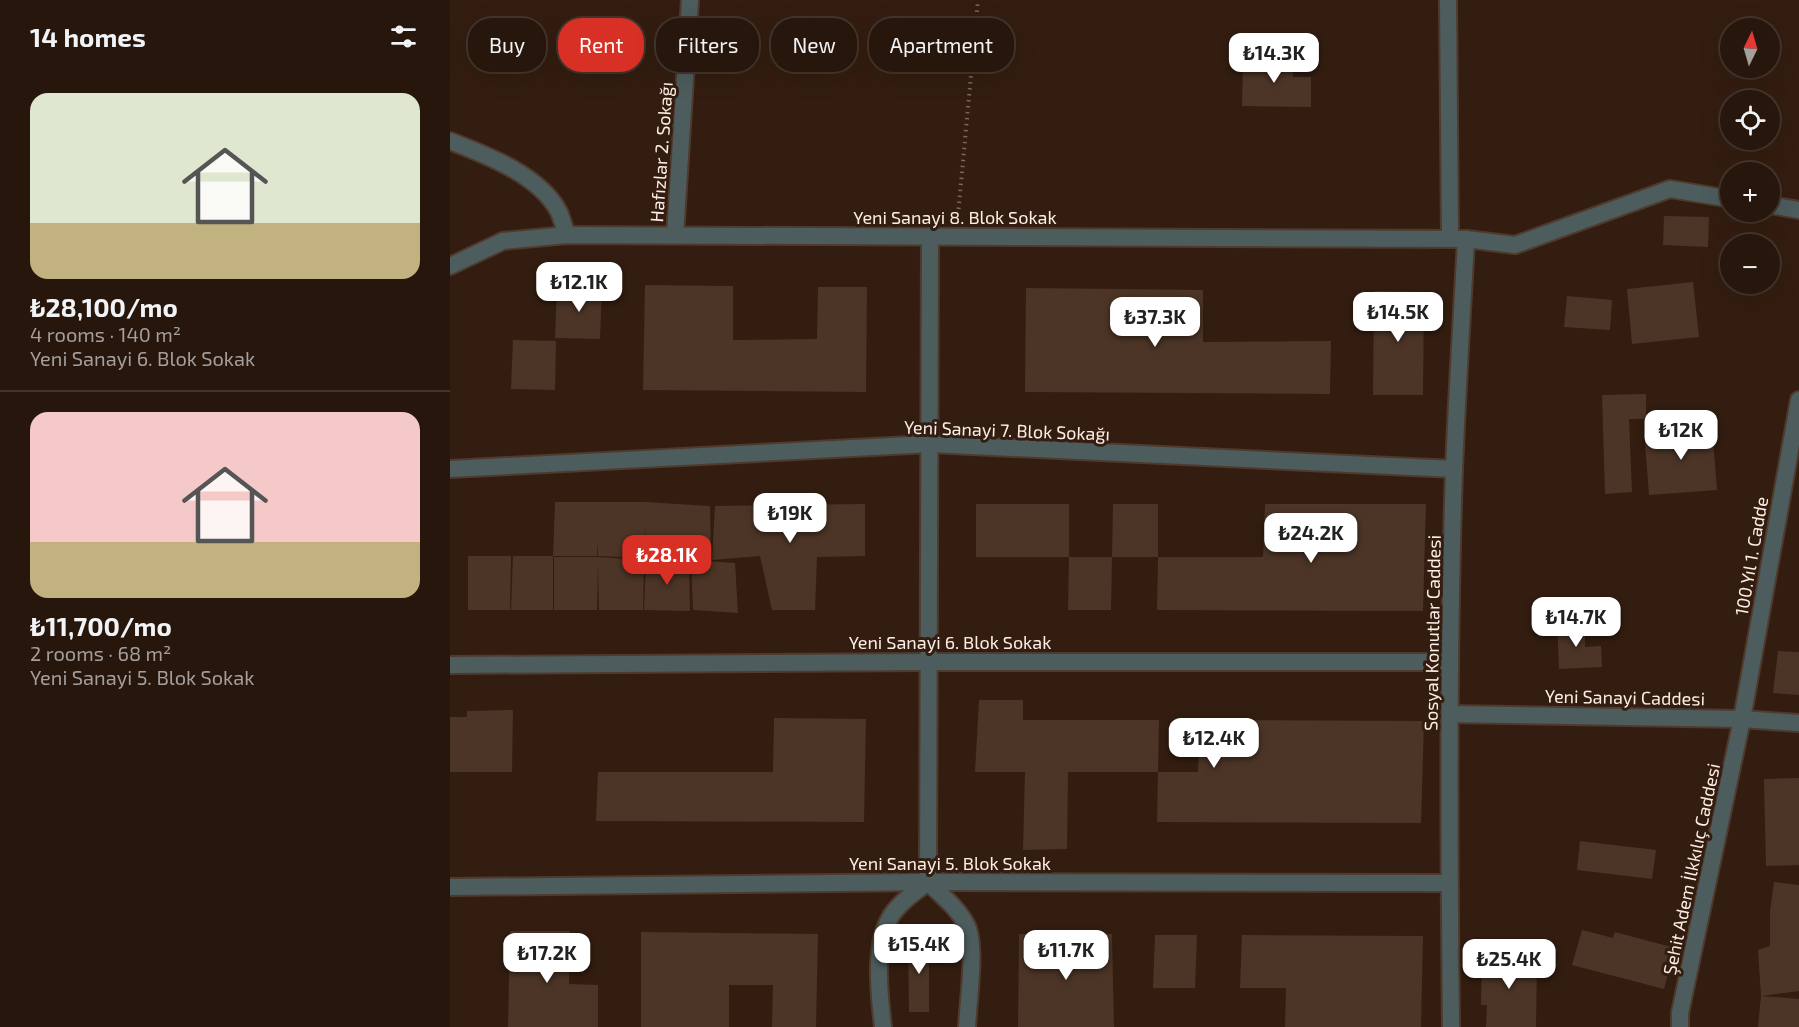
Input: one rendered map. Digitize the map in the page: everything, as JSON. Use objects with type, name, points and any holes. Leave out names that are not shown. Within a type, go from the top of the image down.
[{"type":"street","name":"Hafızlar 2. Sokağı","points":[[675,235],[690,0]]},
{"type":"street","name":"Sosyal Konutlar Caddesi","points":[[1448,0],[1458,239],[1450,662],[1451,1027]]},
{"type":"street","points":[[450,141],[488,156],[532,182],[559,212],[567,234]]},
{"type":"street","name":"Yeni Sanayi 8. Blok Sokak","points":[[450,266],[503,240],[567,234],[1458,239],[1515,244],[1670,189],[1720,197]]},
{"type":"street","points":[[1780,207],[1799,210]]},
{"type":"street","points":[[930,236],[928,882],[953,906],[967,925],[971,945],[967,1027]]},
{"type":"street","name":"100.Yıl 1. Cadde","points":[[1742,719],[1799,400]]},
{"type":"street","name":"Yeni Sanayi 7. Blok Sokağı","points":[[450,470],[930,444],[1454,469]]},
{"type":"street","name":"Yeni Sanayi 6. Blok Sokak","points":[[450,665],[1450,662]]},
{"type":"street","name":"Yeni Sanayi Caddesi","points":[[1450,714],[1742,719],[1799,723]]},
{"type":"street","name":"Şehit Adem İlkkılıç Caddesi","points":[[1680,1027],[1682,1002],[1742,719]]},
{"type":"street","points":[[883,1027],[879,952],[886,926],[897,907],[928,882]]},
{"type":"street","name":"Yeni Sanayi 5. Blok Sokak","points":[[450,888],[928,882],[1449,883]]},
{"type":"path","points":[[956,237],[978,0]]},
{"type":"building","points":[[1261,55],[1293,56],[1293,77],[1311,77],[1311,107],[1242,106],[1243,61],[1261,61]]},
{"type":"building","points":[[1664,216],[1709,217],[1708,247],[1663,245]]},
{"type":"building","points":[[1693,282],[1699,337],[1632,344],[1627,289]]},
{"type":"building","points":[[645,285],[733,286],[733,340],[817,339],[818,287],[867,287],[866,392],[643,390]]},
{"type":"building","points":[[557,287],[602,287],[600,339],[555,338]]},
{"type":"building","points":[[1026,288],[1203,290],[1203,342],[1331,341],[1330,394],[1025,392]]},
{"type":"building","points":[[1374,291],[1424,292],[1423,395],[1373,395]]},
{"type":"building","points":[[1567,296],[1612,300],[1610,330],[1564,327]]},
{"type":"building","points":[[513,340],[556,341],[555,390],[511,389]]},
{"type":"building","points":[[1646,394],[1646,419],[1629,419],[1632,492],[1605,494],[1602,395]]},
{"type":"building","points":[[1712,426],[1717,490],[1649,495],[1644,431]]},
{"type":"building","points":[[555,502],[645,502],[710,506],[711,559],[646,558],[645,525],[644,558],[598,556],[598,542],[597,556],[553,556]]},
{"type":"building","points":[[865,504],[865,556],[817,557],[815,610],[772,610],[760,556],[712,560],[715,506]]},
{"type":"building","points":[[976,504],[1069,504],[1069,557],[976,557]]},
{"type":"building","points":[[1113,504],[1158,504],[1158,557],[1112,557]]},
{"type":"building","points":[[1265,504],[1426,504],[1423,611],[1157,610],[1158,557],[1263,557]]},
{"type":"building","points":[[468,556],[511,556],[510,610],[468,610]]},
{"type":"building","points":[[513,556],[553,556],[553,610],[511,610]]},
{"type":"building","points":[[554,557],[644,560],[643,610],[599,610],[598,564],[597,610],[554,610]]},
{"type":"building","points":[[1069,557],[1112,557],[1111,610],[1068,610]]},
{"type":"building","points":[[646,560],[689,561],[690,611],[644,610]]},
{"type":"building","points":[[691,560],[735,563],[738,613],[693,610]]},
{"type":"building","points":[[1557,622],[1585,622],[1585,647],[1601,646],[1602,667],[1559,669]]},
{"type":"building","points":[[1778,651],[1799,652],[1799,695],[1773,693]]},
{"type":"building","points":[[979,700],[1023,700],[1023,720],[1159,720],[1158,772],[1068,772],[1067,849],[1023,850],[1025,772],[975,772]]},
{"type":"building","points":[[513,710],[512,772],[450,772],[450,717],[467,717],[467,711]]},
{"type":"building","points":[[774,718],[866,719],[864,822],[596,821],[598,772],[773,772]]},
{"type":"building","points":[[1200,720],[1424,721],[1421,823],[1157,822],[1158,772],[1198,772]]},
{"type":"building","points":[[1799,778],[1799,865],[1766,866],[1764,779]]},
{"type":"building","points":[[1580,841],[1656,850],[1652,879],[1577,870]]},
{"type":"building","points":[[1774,882],[1799,885],[1799,991],[1761,996],[1758,950],[1770,946],[1770,911]]},
{"type":"building","points":[[1582,930],[1613,938],[1615,932],[1675,948],[1664,989],[1572,965]]},
{"type":"building","points":[[510,931],[570,931],[569,984],[598,985],[598,1027],[508,1027]]},
{"type":"building","points":[[641,932],[818,934],[816,1027],[772,1027],[773,985],[729,985],[729,1027],[641,1027]]},
{"type":"building","points":[[1019,934],[1112,934],[1114,1027],[1018,1027]]},
{"type":"building","points":[[1155,935],[1197,935],[1195,988],[1153,988]]},
{"type":"building","points":[[1242,935],[1423,936],[1421,1027],[1285,1027],[1286,988],[1240,988]]},
{"type":"building","points":[[908,939],[929,939],[929,1012],[909,1012]]},
{"type":"building","points":[[1482,948],[1537,961],[1536,1027],[1486,1027],[1487,1005],[1481,1005]]},
{"type":"building","points":[[1761,996],[1799,999],[1799,1027],[1758,1027]]}]
